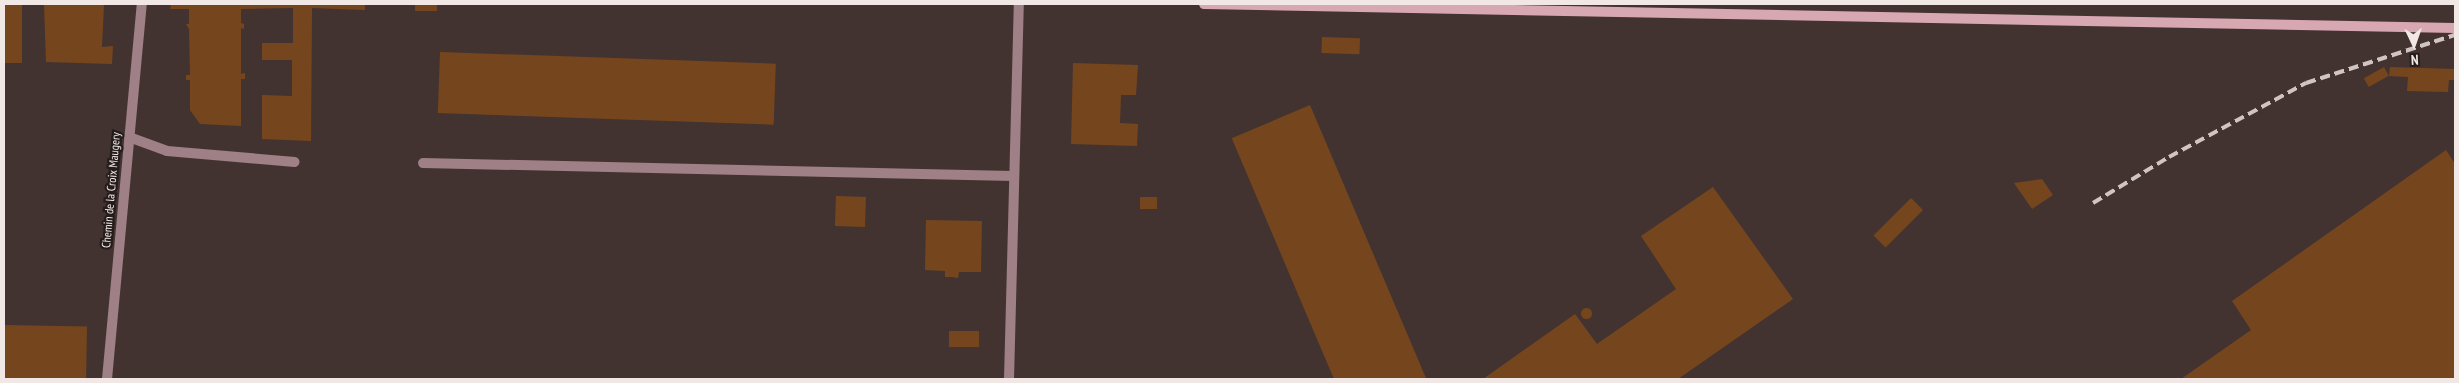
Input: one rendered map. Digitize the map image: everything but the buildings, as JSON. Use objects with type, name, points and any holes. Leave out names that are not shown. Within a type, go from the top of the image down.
[{"type":"main road","points":[[1204,4],[2455,28]]},
{"type":"street","name":"Chemin de la Croix Maugery","points":[[106,379],[142,4]]},
{"type":"street","points":[[1009,379],[1019,4]]},
{"type":"street","points":[[129,137],[167,150],[296,162]]},
{"type":"street","points":[[423,162],[1013,176]]},
{"type":"railway","points":[[2093,203],[2169,157],[2306,83],[2455,35]]}]
